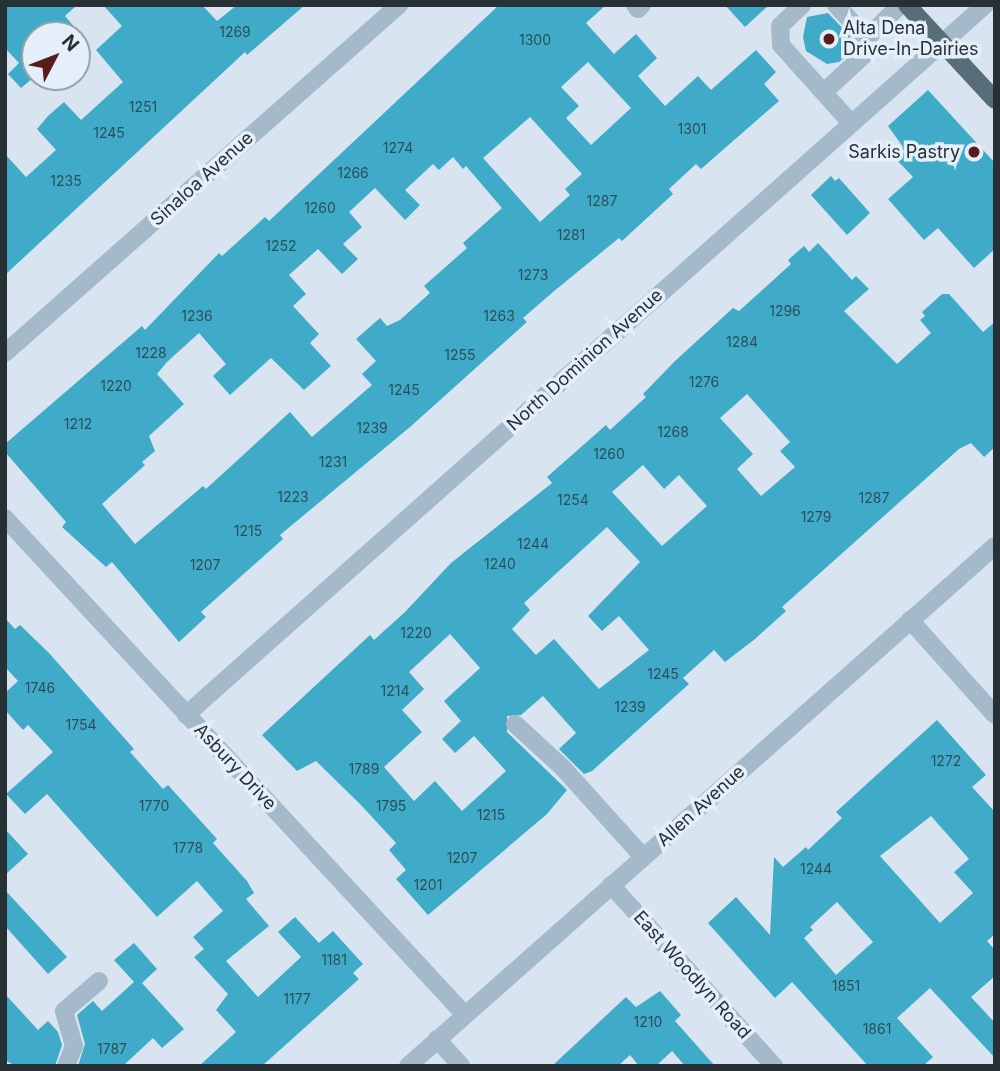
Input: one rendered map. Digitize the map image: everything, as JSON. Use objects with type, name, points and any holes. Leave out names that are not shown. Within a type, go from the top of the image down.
[{"type":"main road","points":[[907,5],[995,100]]},
{"type":"street","name":"Sinaloa Avenue","points":[[5,353],[398,5]]},
{"type":"street","points":[[635,5],[638,9],[642,5]]},
{"type":"street","points":[[802,5],[780,26],[781,45],[851,123]]},
{"type":"street","points":[[836,5],[867,38]]},
{"type":"street","points":[[824,92],[864,55],[867,38],[900,5]]},
{"type":"street","name":"North Dominion Avenue","points":[[186,715],[985,5]]},
{"type":"street","name":"Asbury Drive","points":[[5,518],[465,1015]]},
{"type":"street","name":"Allen Avenue","points":[[408,1066],[995,546]]},
{"type":"street","points":[[910,620],[995,715]]},
{"type":"street","points":[[516,724],[563,768],[643,857]]},
{"type":"street","name":"East Woodlyn Road","points":[[611,885],[774,1066]]},
{"type":"street","points":[[66,1066],[74,1046],[64,1011],[99,981]]},
{"type":"street","points":[[437,1039],[461,1066]]},
{"type":"building","points":[[5,5],[77,5],[65,16],[69,21],[21,21],[21,88],[8,74],[19,63],[5,48]]},
{"type":"building","points":[[103,5],[202,5],[217,21],[237,5],[305,5],[247,55],[245,52],[5,275],[5,154],[26,177],[56,150],[37,129],[48,116],[64,102],[81,120],[123,82],[96,50],[122,26]]},
{"type":"building","points":[[499,5],[606,5],[586,23],[614,54],[636,34],[657,58],[638,76],[665,106],[698,76],[711,90],[756,50],[776,72],[764,84],[779,101],[701,169],[696,164],[669,189],[673,194],[622,241],[619,238],[553,292],[523,318],[527,322],[410,427],[280,535],[283,539],[201,612],[206,617],[179,642],[112,562],[106,567],[62,527],[66,522],[5,452],[5,444],[142,326],[145,330],[219,253],[222,256],[265,217],[269,221]],"holes":[[[588,62],[631,108],[591,145],[566,118],[579,106],[561,87]],[[530,117],[582,174],[565,189],[570,195],[540,222],[483,158]],[[453,157],[463,169],[466,166],[502,208],[463,243],[467,248],[424,286],[430,293],[400,320],[387,326],[380,318],[356,339],[376,361],[362,374],[372,385],[312,437],[290,412],[206,489],[203,486],[135,544],[102,504],[145,465],[142,462],[155,451],[149,436],[184,404],[157,374],[199,333],[226,364],[213,376],[230,395],[271,358],[304,390],[331,366],[310,343],[319,334],[293,306],[306,294],[289,275],[318,249],[342,274],[358,259],[343,244],[362,227],[349,212],[375,188],[405,220],[420,205],[405,190],[433,164],[439,170]]]},
{"type":"building","points":[[725,5],[769,5],[745,27]]},
{"type":"building","points":[[828,13],[854,40],[852,51],[839,62],[827,64],[806,51],[803,37],[807,17]]},
{"type":"building","points":[[928,90],[995,163],[995,249],[974,268],[938,228],[924,240],[888,199],[913,177],[893,156],[903,147],[888,126]]},
{"type":"building","points":[[831,176],[835,181],[839,178],[870,213],[847,235],[811,195]]},
{"type":"building","points":[[818,243],[852,280],[856,276],[869,289],[844,311],[897,364],[931,333],[920,320],[925,316],[922,312],[942,294],[949,294],[983,332],[995,322],[995,447],[984,457],[971,443],[959,449],[782,607],[786,611],[755,639],[725,662],[714,650],[683,678],[689,684],[592,771],[584,774],[559,749],[576,733],[543,696],[521,715],[507,716],[507,732],[567,790],[547,814],[428,915],[396,879],[406,870],[389,850],[396,843],[361,805],[316,761],[297,771],[262,735],[370,635],[374,640],[405,612],[451,563],[552,483],[547,477],[606,425],[610,430],[646,397],[643,394],[675,361],[733,308],[739,311],[791,264],[788,260],[804,246],[809,252]],"holes":[[[747,394],[790,442],[780,451],[795,467],[761,496],[737,469],[753,454],[720,418]],[[643,465],[664,489],[679,475],[707,506],[662,546],[612,492]],[[607,527],[640,562],[588,616],[602,631],[619,616],[649,650],[599,689],[554,639],[536,655],[512,629],[530,610],[524,603]],[[450,634],[480,668],[444,701],[461,721],[442,739],[455,753],[474,736],[506,771],[462,811],[435,781],[414,801],[384,767],[422,732],[402,710],[424,689],[409,672]]]},
{"type":"building","points":[[5,618],[15,629],[20,625],[49,653],[134,749],[130,752],[163,789],[168,785],[217,839],[213,843],[247,881],[254,893],[246,899],[269,926],[226,961],[258,997],[301,957],[278,932],[295,917],[319,943],[333,931],[363,964],[353,973],[359,979],[262,1066],[199,1066],[236,1032],[216,1010],[228,994],[194,957],[204,949],[193,937],[223,911],[197,881],[157,917],[47,794],[25,814],[6,794],[53,752],[28,725],[23,730],[5,710],[5,693],[18,681],[5,667]]},
{"type":"building","points":[[937,720],[986,775],[972,787],[995,812],[995,934],[987,941],[995,950],[995,976],[971,997],[995,1023],[995,1058],[930,988],[897,1018],[933,1057],[923,1066],[868,1066],[792,982],[775,998],[708,923],[736,897],[770,935],[774,857],[783,867],[806,847],[808,850],[842,818],[836,812]],"holes":[[[931,816],[969,859],[954,872],[973,893],[940,923],[880,856]],[[837,902],[873,942],[836,975],[804,938],[813,930],[810,927]]]},
{"type":"building","points":[[5,829],[28,854],[5,875]]},
{"type":"building","points":[[5,890],[67,957],[48,974],[5,926]]},
{"type":"building","points":[[134,943],[157,969],[142,983],[184,1029],[162,1048],[153,1038],[123,1066],[78,1066],[85,1044],[77,1015],[93,1001],[102,1011],[134,982],[114,960]]},
{"type":"building","points":[[660,991],[681,1015],[675,1021],[715,1066],[685,1066],[672,1051],[656,1066],[639,1066],[630,1055],[618,1066],[552,1066],[626,997],[636,1007]]},
{"type":"building","points":[[5,994],[38,1030],[48,1021],[58,1032],[62,1045],[55,1066],[15,1066],[5,1060]]},
{"type":"place","name":"Alta Dena Drive-In-Dairies","points":[[829,39]]},
{"type":"place","name":"Sarkis Pastry","points":[[974,152]]}]
